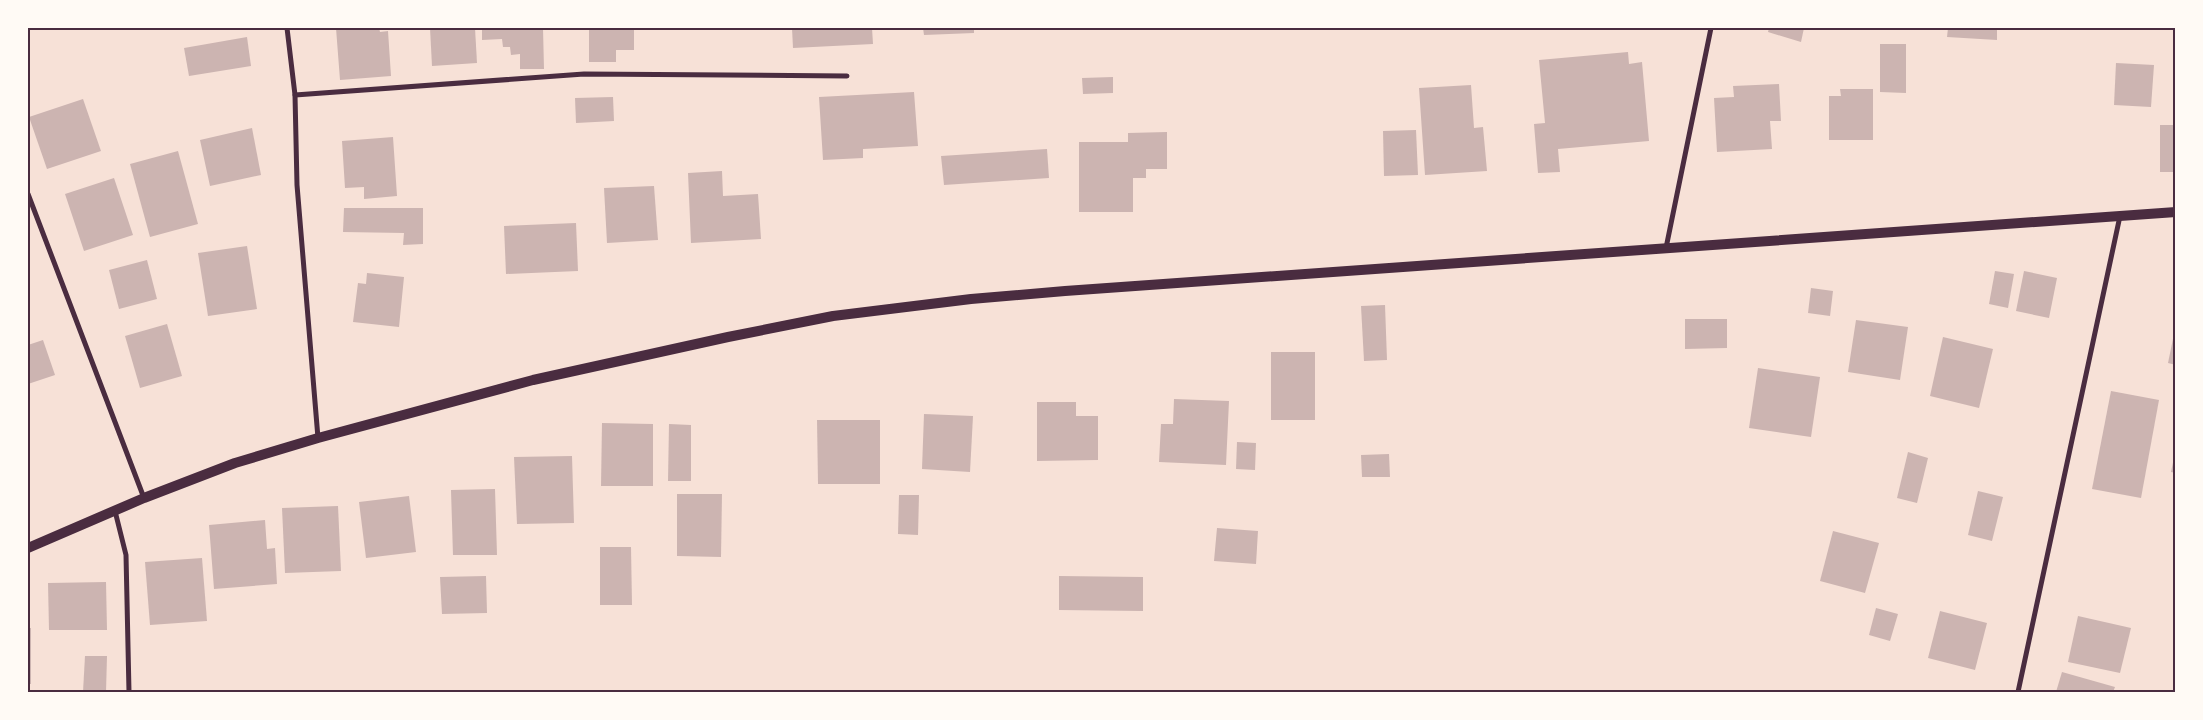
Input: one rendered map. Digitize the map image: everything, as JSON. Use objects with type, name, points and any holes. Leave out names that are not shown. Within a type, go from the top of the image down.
[{"type":"main road","points":[[28,548],[144,498],[227,466],[318,438],[533,380],[833,316],[971,299],[1055,292],[2176,212]]},
{"type":"street","points":[[287,28],[294,95],[297,185],[318,438]]},
{"type":"street","points":[[1666,248],[1711,28]]},
{"type":"street","points":[[294,95],[584,74],[847,76]]},
{"type":"street","points":[[28,194],[144,498]]},
{"type":"street","points":[[2018,692],[2120,216]]},
{"type":"street","points":[[115,510],[126,555],[129,692]]},
{"type":"building","points":[[336,28],[379,28],[380,32],[388,31],[391,76],[340,80]]},
{"type":"building","points":[[430,28],[475,28],[477,63],[432,66]]},
{"type":"building","points":[[482,28],[543,28],[544,69],[520,69],[520,54],[511,55],[510,47],[503,47],[502,39],[482,40]]},
{"type":"building","points":[[589,28],[634,28],[634,50],[616,50],[616,62],[589,62]]},
{"type":"building","points":[[792,28],[872,28],[873,44],[793,48]]},
{"type":"building","points":[[923,28],[974,28],[974,33],[924,35]]},
{"type":"building","points":[[1769,28],[1804,28],[1801,42],[1768,32]]},
{"type":"building","points":[[1948,28],[1997,28],[1997,40],[1947,37]]},
{"type":"building","points":[[247,37],[251,66],[189,76],[184,48]]},
{"type":"building","points":[[1880,44],[1906,44],[1906,93],[1880,92]]},
{"type":"building","points":[[1628,52],[1629,64],[1642,62],[1649,141],[1558,149],[1560,172],[1538,173],[1534,124],[1545,123],[1539,60]]},
{"type":"building","points":[[2116,63],[2154,65],[2151,107],[2114,105]]},
{"type":"building","points":[[1113,77],[1113,93],[1083,94],[1082,78]]},
{"type":"building","points":[[1779,84],[1781,121],[1770,121],[1772,149],[1717,152],[1714,98],[1734,97],[1733,86]]},
{"type":"building","points":[[1471,85],[1474,128],[1483,127],[1487,171],[1425,175],[1419,88]]},
{"type":"building","points":[[1840,89],[1873,89],[1873,140],[1829,140],[1829,96],[1841,96]]},
{"type":"building","points":[[914,92],[918,146],[863,149],[863,158],[823,160],[819,97]]},
{"type":"building","points":[[613,97],[614,121],[576,123],[575,98]]},
{"type":"building","points":[[83,99],[101,151],[47,169],[29,117]]},
{"type":"building","points":[[2160,125],[2176,125],[2176,172],[2160,172]]},
{"type":"building","points":[[252,128],[261,175],[210,186],[200,140]]},
{"type":"building","points":[[1416,130],[1418,175],[1384,176],[1383,131]]},
{"type":"building","points":[[1167,132],[1167,169],[1146,169],[1146,178],[1133,178],[1133,212],[1079,212],[1079,142],[1128,142],[1128,133]]},
{"type":"building","points":[[393,137],[397,196],[364,199],[364,187],[345,188],[342,141]]},
{"type":"building","points":[[1047,149],[1049,178],[944,185],[941,156]]},
{"type":"building","points":[[178,151],[198,224],[150,237],[130,164]]},
{"type":"building","points":[[722,171],[723,196],[758,194],[761,239],[691,243],[688,173]]},
{"type":"building","points":[[114,178],[133,235],[84,251],[65,194]]},
{"type":"building","points":[[654,186],[658,240],[607,243],[604,188]]},
{"type":"building","points":[[344,208],[423,208],[423,244],[403,245],[404,233],[343,232]]},
{"type":"building","points":[[576,223],[578,271],[506,274],[504,226]]},
{"type":"building","points":[[247,246],[257,309],[208,316],[198,253]]},
{"type":"building","points":[[147,260],[157,299],[119,309],[109,270]]},
{"type":"building","points":[[1995,271],[2014,274],[2008,308],[1989,304]]},
{"type":"building","points":[[2024,271],[2057,278],[2049,318],[2016,311]]},
{"type":"building","points":[[367,273],[404,277],[399,327],[353,322],[358,283],[366,284]]},
{"type":"building","points":[[1811,288],[1833,291],[1830,316],[1808,313]]},
{"type":"building","points":[[1385,305],[1387,360],[1364,361],[1361,306]]},
{"type":"building","points":[[1685,319],[1727,319],[1727,348],[1685,349]]},
{"type":"building","points":[[1856,320],[1908,327],[1900,380],[1848,372]]},
{"type":"building","points":[[167,324],[182,376],[140,388],[125,336]]},
{"type":"building","points":[[2176,329],[2176,365],[2168,363]]},
{"type":"building","points":[[1943,337],[1993,349],[1979,408],[1930,396]]},
{"type":"building","points":[[43,340],[55,375],[28,384],[28,345]]},
{"type":"building","points":[[1271,352],[1315,352],[1315,420],[1271,420]]},
{"type":"building","points":[[1758,368],[1820,377],[1811,437],[1749,428]]},
{"type":"building","points":[[2111,391],[2159,400],[2141,498],[2092,489]]},
{"type":"building","points":[[1174,399],[1229,401],[1226,465],[1159,462],[1161,424],[1173,424]]},
{"type":"building","points":[[1037,402],[1076,402],[1076,416],[1098,416],[1098,460],[1037,461]]},
{"type":"building","points":[[924,414],[973,416],[970,472],[922,469]]},
{"type":"building","points":[[817,420],[880,420],[880,484],[818,484]]},
{"type":"building","points":[[602,423],[653,424],[653,486],[601,486]]},
{"type":"building","points":[[669,424],[691,425],[691,481],[668,481]]},
{"type":"building","points":[[1237,442],[1256,443],[1255,470],[1236,469]]},
{"type":"building","points":[[1908,452],[1928,458],[1917,503],[1897,498]]},
{"type":"building","points":[[2176,453],[2176,473],[2171,472]]},
{"type":"building","points":[[1389,454],[1390,477],[1362,477],[1361,455]]},
{"type":"building","points":[[572,456],[574,523],[517,524],[514,457]]},
{"type":"building","points":[[495,489],[497,555],[453,555],[451,490]]},
{"type":"building","points":[[1978,491],[2003,497],[1992,541],[1968,535]]},
{"type":"building","points":[[677,494],[722,494],[721,557],[677,556]]},
{"type":"building","points":[[899,495],[919,495],[918,535],[898,534]]},
{"type":"building","points":[[409,496],[416,552],[366,558],[359,502]]},
{"type":"building","points":[[338,506],[341,571],[285,573],[282,508]]},
{"type":"building","points":[[265,520],[267,549],[275,548],[277,584],[214,589],[209,525]]},
{"type":"building","points":[[1217,528],[1258,531],[1256,564],[1214,561]]},
{"type":"building","points":[[1833,531],[1879,543],[1865,593],[1820,581]]},
{"type":"building","points":[[600,547],[631,547],[632,605],[600,605]]},
{"type":"building","points":[[202,558],[207,621],[150,625],[145,562]]},
{"type":"building","points":[[486,576],[487,613],[442,614],[440,577]]},
{"type":"building","points":[[1059,576],[1143,577],[1143,611],[1059,610]]},
{"type":"building","points":[[106,582],[107,630],[49,630],[48,583]]},
{"type":"building","points":[[1876,608],[1898,614],[1890,641],[1869,635]]},
{"type":"building","points":[[1940,611],[1987,623],[1975,670],[1928,658]]},
{"type":"building","points":[[2078,616],[2131,628],[2120,673],[2068,662]]},
{"type":"building","points":[[28,628],[31,628],[31,684],[28,684]]},
{"type":"building","points":[[85,656],[107,656],[106,692],[83,692]]},
{"type":"building","points":[[2062,672],[2115,687],[2113,692],[2056,692]]}]
